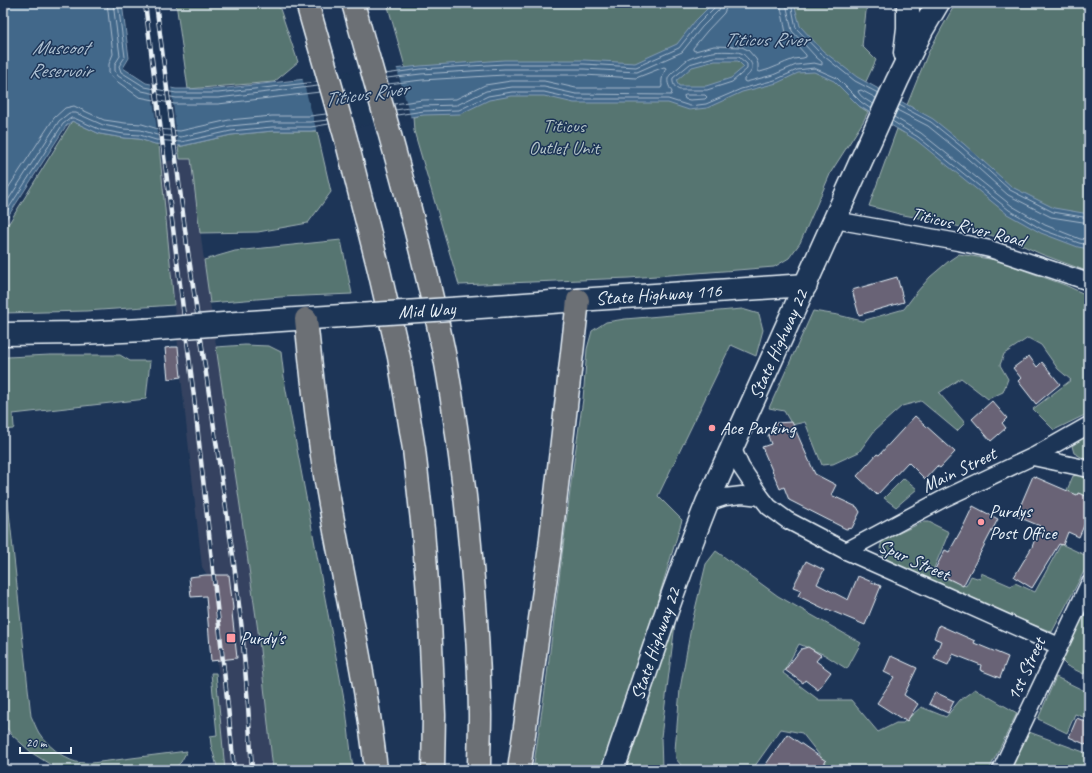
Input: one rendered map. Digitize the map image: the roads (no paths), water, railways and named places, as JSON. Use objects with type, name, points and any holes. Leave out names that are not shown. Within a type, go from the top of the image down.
[{"type":"highway","points":[[307,3],[346,139],[379,270],[397,350],[414,449],[423,530],[430,620],[434,715],[433,770]]},
{"type":"highway","points":[[353,3],[423,259],[443,350],[459,442],[469,534],[476,624],[480,715],[479,770]]},
{"type":"highway","points":[[519,770],[550,547],[578,300]]},
{"type":"highway","points":[[306,319],[316,412],[327,486],[365,691],[376,770]]},
{"type":"main road","points":[[897,81],[905,52],[908,28],[908,3]]},
{"type":"main road","points":[[897,81],[922,30],[938,3]]},
{"type":"main road","name":"State Highway 22","points":[[613,770],[664,616],[707,503],[897,81]]},
{"type":"main road","name":"State Highway 116","points":[[511,305],[806,285]]},
{"type":"main road","name":"Mid Way","points":[[3,334],[144,330],[511,305]]},
{"type":"street","name":"Titicus River Road","points":[[835,220],[990,249],[1089,282]]},
{"type":"street","name":"Main Street","points":[[846,551],[943,499],[1033,457],[1089,426]]},
{"type":"street","name":"Spur Street","points":[[732,447],[741,467],[769,508],[787,520],[846,551],[1059,646]]},
{"type":"street","points":[[1033,457],[1089,469]]},
{"type":"street","points":[[707,503],[726,497],[742,495],[761,497]]},
{"type":"street","name":"1st Street","points":[[1001,770],[1089,584]]},
{"type":"water","name":"Titicus River","points":[[3,3],[122,3],[129,58],[123,68],[146,83],[176,89],[218,89],[420,66],[504,60],[584,60],[635,63],[677,44],[695,21],[713,3],[794,3],[800,26],[823,51],[857,77],[933,119],[964,144],[1012,187],[1054,208],[1089,214],[1089,249],[1078,247],[1041,233],[1007,214],[916,140],[859,106],[834,81],[814,72],[798,73],[777,83],[742,92],[707,108],[689,110],[668,103],[574,103],[544,96],[512,96],[489,100],[460,114],[424,115],[311,131],[273,131],[231,135],[182,146],[155,144],[139,139],[100,134],[72,121],[66,126],[3,224]],"holes":[[[715,61],[738,61],[744,67],[731,78],[706,86],[679,86],[676,81],[692,67]]]},
{"type":"railway","points":[[145,3],[194,397],[234,770]]},
{"type":"railway","points":[[156,3],[187,245],[233,556],[242,630],[252,770]]},
{"type":"place","name":"Ace Parking","points":[[712,428]]},
{"type":"place","name":"Purdys Post Office","points":[[981,522]]},
{"type":"place","name":"Purdy's","points":[[231,638]]},
{"type":"water label","name":"Muscoot Reservoir","points":[[60,58]]},
{"type":"park label","name":"Titicus Outlet Unit","points":[[564,137]]}]
